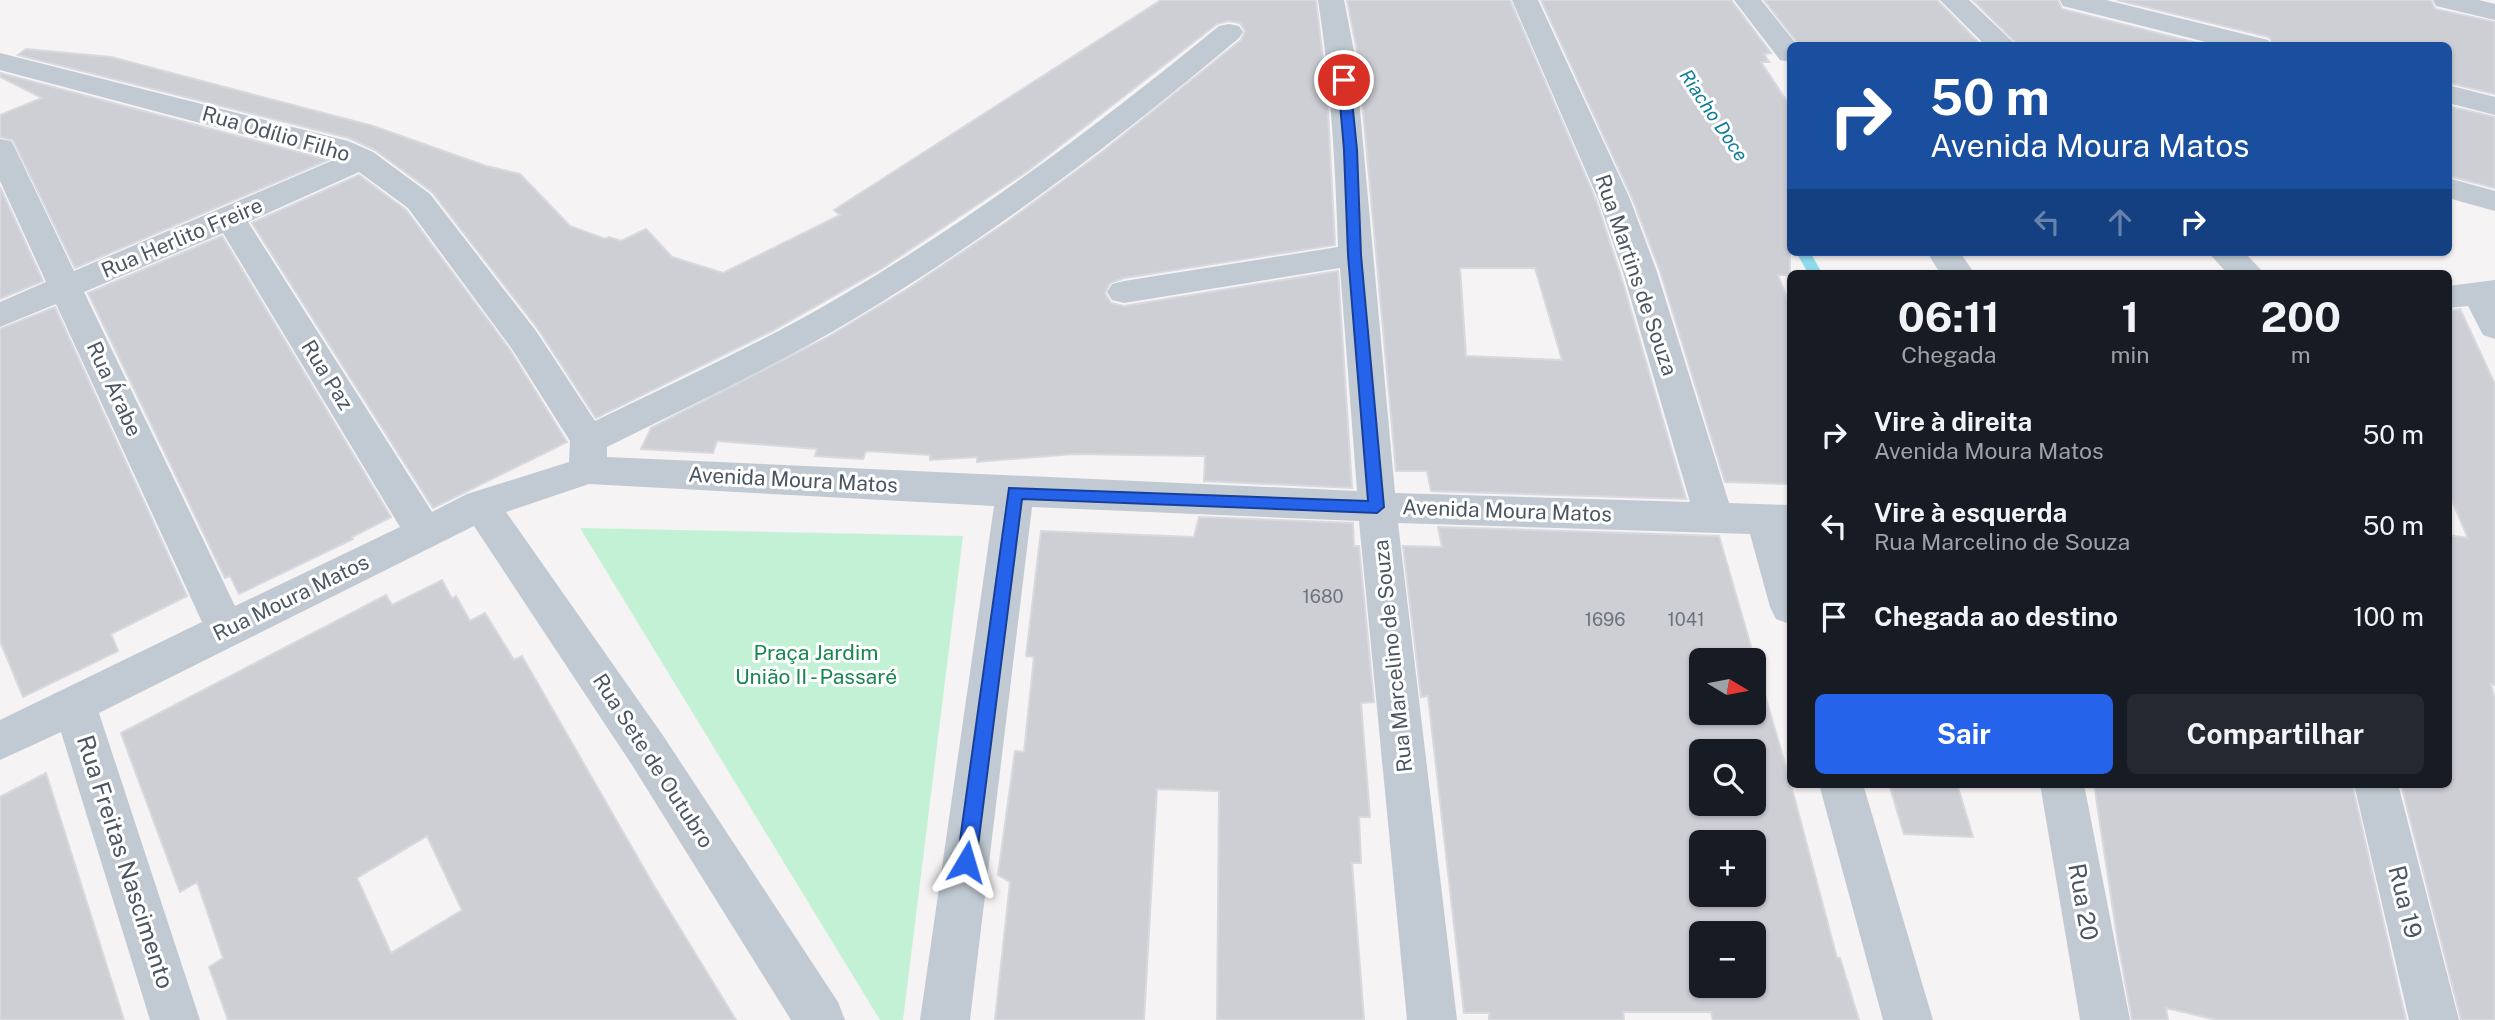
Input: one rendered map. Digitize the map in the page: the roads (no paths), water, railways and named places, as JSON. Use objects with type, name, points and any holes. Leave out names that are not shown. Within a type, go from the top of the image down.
[{"type":"street","name":"Rua Marcelino de Souza","points":[[1331,0],[1341,56],[1377,507],[1432,1020]]},
{"type":"street","name":"Rua Martins de Souza","points":[[1525,0],[1614,200],[1640,272],[1714,518]]},
{"type":"street","points":[[1747,0],[1787,50]]},
{"type":"street","points":[[1952,0],[1999,42]]},
{"type":"street","points":[[2073,0],[2243,42]]},
{"type":"street","points":[[2446,0],[2495,12]]},
{"type":"street","points":[[588,455],[814,327],[996,212],[1118,122],[1229,32]]},
{"type":"street","name":"Rua Odílio Filho","points":[[0,61],[337,148],[362,159],[419,201],[524,340],[588,455]]},
{"type":"street","points":[[2452,95],[2495,106]]},
{"type":"street","name":"Rua Árabe","points":[[0,148],[226,630]]},
{"type":"street","name":"Rua Herlito Freire","points":[[0,315],[362,159]]},
{"type":"street","points":[[2452,189],[2495,201]]},
{"type":"street","name":"Rua Paz","points":[[230,218],[424,532]]},
{"type":"street","points":[[1124,292],[1355,255]]},
{"type":"street","points":[[2228,256],[2244,270]]},
{"type":"street","points":[[2474,294],[2495,327]]},
{"type":"street","name":"Avenida Moura Matos","points":[[588,455],[1015,492],[1377,507],[1777,519]]},
{"type":"street","name":"Rua Moura Matos","points":[[2,734],[74,704],[424,532],[588,455]]},
{"type":"street","points":[[945,1020],[1015,492]]},
{"type":"street","name":"Rua Sete de Outubro","points":[[481,505],[648,751],[820,1020]]},
{"type":"street","points":[[1777,519],[1787,587]]},
{"type":"street","name":"Rua Freitas Nascimento","points":[[74,704],[176,1020]]},
{"type":"street","points":[[1842,788],[1908,1020]]},
{"type":"street","name":"Rua 20","points":[[2063,788],[2105,1020]]},
{"type":"street","name":"Rua 19","points":[[2377,788],[2434,1020]]},
{"type":"waterway","name":"Riacho Doce","points":[[1805,256],[1813,270]]},
{"type":"park label","name":"Praça Jardim União II - Passaré","points":[[816,665]]}]
